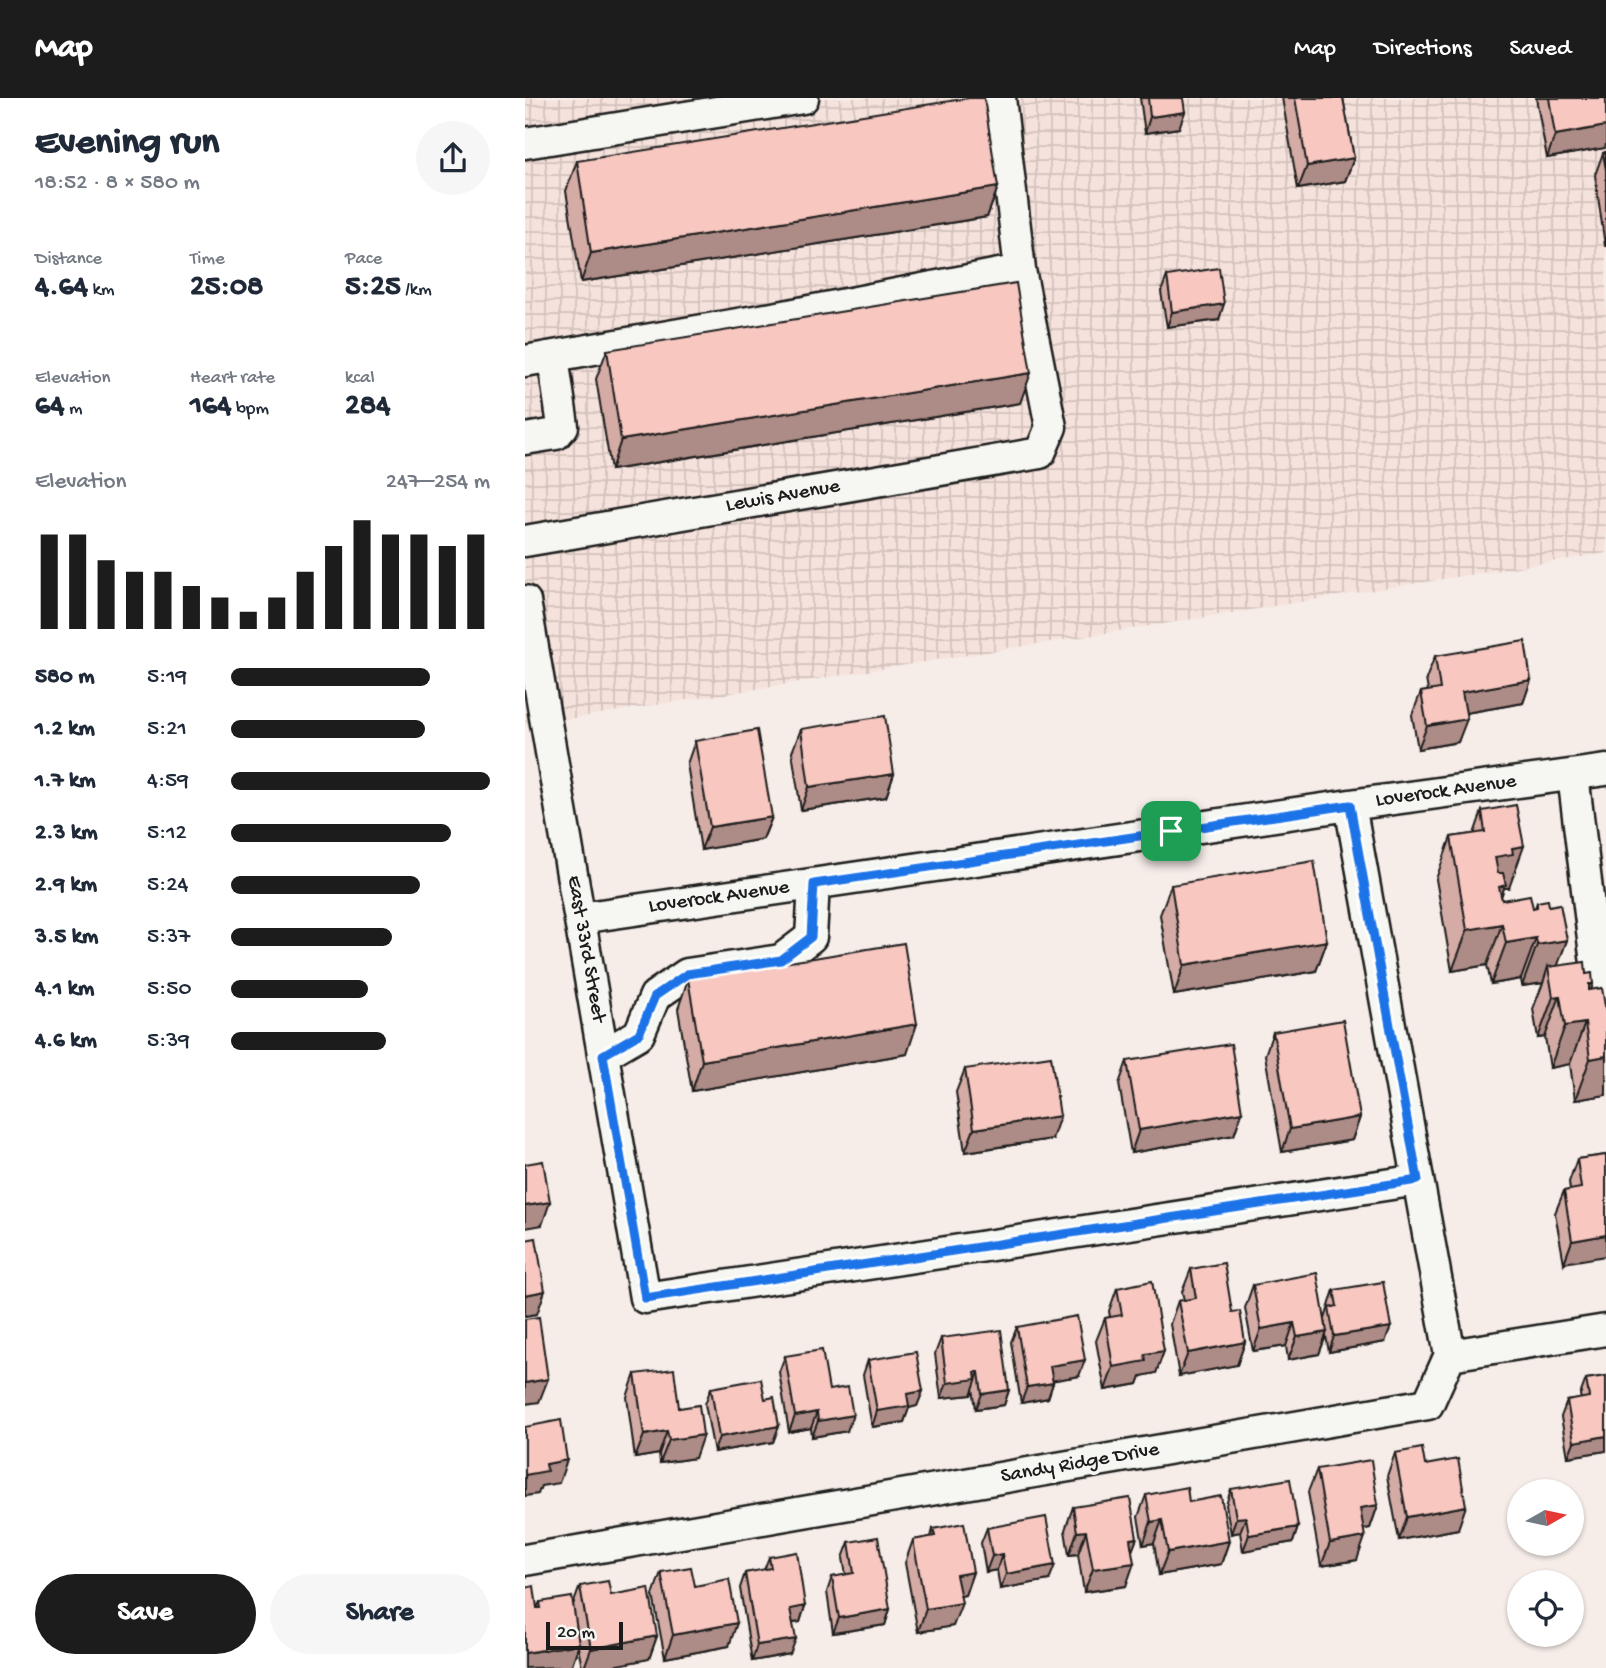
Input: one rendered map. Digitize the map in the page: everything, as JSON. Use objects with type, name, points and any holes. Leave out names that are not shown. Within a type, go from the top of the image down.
[{"type":"street","points":[[525,143],[803,98]]},
{"type":"street","points":[[525,439],[555,434],[563,426],[539,359],[1020,270],[1000,98]]},
{"type":"street","name":"Lewis Avenue","points":[[525,541],[1040,453],[1051,427],[1020,270]]},
{"type":"street","name":"East 33rd Street","points":[[525,601],[645,1298],[1418,1180]]},
{"type":"street","name":"Loverock Avenue","points":[[580,918],[1606,770]]},
{"type":"street","points":[[1573,775],[1599,988]]},
{"type":"street","points":[[1350,805],[1450,1355],[1606,1330]]},
{"type":"street","points":[[603,1055],[639,1034],[655,996],[687,974],[781,960],[811,937],[814,884]]},
{"type":"street","name":"Sandy Ridge Drive","points":[[525,1560],[1428,1404],[1450,1355]]},
{"type":"shaded area","points":[[525,98],[1606,98],[1606,553],[525,726]]},
{"type":"building","points":[[969,98],[984,98],[998,187],[591,253],[577,161]]},
{"type":"building","points":[[1148,98],[1183,98],[1185,112],[1150,117]]},
{"type":"building","points":[[1295,98],[1343,98],[1354,158],[1307,166]]},
{"type":"building","points":[[1549,98],[1606,98],[1606,126],[1555,135]]},
{"type":"building","points":[[1219,268],[1224,304],[1172,312],[1167,276]]},
{"type":"building","points":[[1016,283],[1031,373],[621,440],[607,350]]},
{"type":"building","points":[[1525,641],[1531,680],[1462,692],[1467,719],[1427,726],[1421,692],[1440,689],[1435,656]]},
{"type":"building","points":[[885,716],[894,774],[809,787],[801,729]]},
{"type":"building","points":[[757,730],[772,817],[710,827],[695,741]]},
{"type":"building","points":[[1516,805],[1524,846],[1512,848],[1513,854],[1495,857],[1498,873],[1503,873],[1506,885],[1499,887],[1502,900],[1530,895],[1533,908],[1537,907],[1537,902],[1548,900],[1549,906],[1560,904],[1567,940],[1537,945],[1536,938],[1506,943],[1502,924],[1467,930],[1451,837],[1485,832],[1482,811]]},
{"type":"building","points":[[1314,861],[1327,941],[1184,965],[1171,885]]},
{"type":"building","points":[[904,943],[917,1024],[702,1061],[688,979]]},
{"type":"building","points":[[1585,962],[1586,974],[1592,973],[1593,984],[1589,984],[1589,990],[1602,988],[1606,1012],[1606,1056],[1590,1059],[1585,1023],[1565,1026],[1560,996],[1553,997],[1548,967]]},
{"type":"building","points":[[1343,1020],[1360,1117],[1290,1129],[1273,1032]]},
{"type":"building","points":[[1231,1044],[1242,1112],[1139,1130],[1127,1061]]},
{"type":"building","points":[[1051,1056],[1060,1116],[974,1129],[965,1069]]},
{"type":"building","points":[[1606,1155],[1606,1235],[1572,1241],[1564,1191],[1581,1188],[1577,1159]]},
{"type":"building","points":[[543,1161],[550,1202],[525,1206],[525,1164]]},
{"type":"building","points":[[536,1238],[545,1291],[525,1295],[525,1240]]},
{"type":"building","points":[[1224,1263],[1232,1312],[1240,1311],[1245,1342],[1188,1353],[1178,1301],[1196,1298],[1191,1269]]},
{"type":"building","points":[[1317,1273],[1327,1332],[1297,1337],[1294,1323],[1261,1329],[1253,1285]]},
{"type":"building","points":[[1152,1281],[1164,1351],[1145,1354],[1146,1361],[1113,1367],[1105,1318],[1122,1315],[1117,1288]]},
{"type":"building","points":[[1383,1282],[1391,1327],[1334,1336],[1329,1308],[1337,1306],[1334,1290]]},
{"type":"building","points":[[1077,1316],[1085,1360],[1050,1366],[1053,1383],[1027,1387],[1017,1327]]},
{"type":"building","points":[[539,1317],[548,1379],[525,1383],[525,1319]]},
{"type":"building","points":[[1001,1330],[1009,1390],[982,1394],[979,1372],[975,1372],[976,1379],[947,1383],[941,1338]]},
{"type":"building","points":[[822,1350],[829,1390],[848,1387],[853,1415],[818,1421],[817,1412],[795,1416],[785,1356]]},
{"type":"building","points":[[916,1352],[923,1391],[907,1394],[909,1406],[877,1411],[868,1360]]},
{"type":"building","points":[[674,1369],[679,1408],[699,1405],[703,1435],[669,1440],[667,1431],[644,1435],[635,1374]]},
{"type":"building","points":[[1606,1376],[1606,1436],[1574,1442],[1567,1401],[1589,1397],[1586,1379]]},
{"type":"building","points":[[761,1379],[765,1399],[774,1397],[779,1426],[719,1437],[711,1388]]},
{"type":"building","points":[[561,1420],[567,1460],[546,1464],[547,1471],[525,1475],[525,1427]]},
{"type":"building","points":[[1422,1448],[1425,1465],[1458,1459],[1466,1506],[1407,1517],[1395,1453]]},
{"type":"building","points":[[1371,1460],[1378,1505],[1360,1508],[1365,1537],[1330,1543],[1317,1469]]},
{"type":"building","points":[[1290,1479],[1298,1527],[1249,1535],[1246,1517],[1236,1518],[1231,1489]]},
{"type":"building","points":[[1187,1487],[1189,1502],[1221,1496],[1229,1541],[1168,1552],[1162,1520],[1151,1522],[1146,1495]]},
{"type":"building","points":[[1130,1498],[1137,1538],[1130,1539],[1134,1563],[1093,1569],[1086,1531],[1077,1532],[1073,1507]]},
{"type":"building","points":[[1046,1517],[1055,1565],[1006,1574],[1002,1554],[992,1556],[987,1528]]},
{"type":"building","points":[[964,1523],[973,1572],[956,1575],[962,1603],[926,1609],[913,1540],[935,1536],[933,1529]]},
{"type":"building","points":[[878,1537],[890,1609],[839,1618],[832,1577],[854,1573],[849,1542]]},
{"type":"building","points":[[797,1552],[805,1606],[790,1609],[796,1639],[757,1645],[745,1573],[771,1568],[769,1557]]},
{"type":"building","points":[[691,1567],[695,1586],[729,1579],[737,1623],[673,1635],[661,1572]]},
{"type":"building","points":[[608,1581],[611,1595],[649,1588],[657,1636],[591,1649],[580,1586]]},
{"type":"building","points":[[534,1586],[537,1608],[541,1608],[540,1602],[572,1597],[579,1644],[525,1653],[525,1588]]},
{"type":"route","points":[[1350,805],[1418,1180],[645,1298],[603,1055],[639,1034],[655,996],[687,974],[781,960],[811,937],[814,884],[1171,831],[1350,805]]}]
